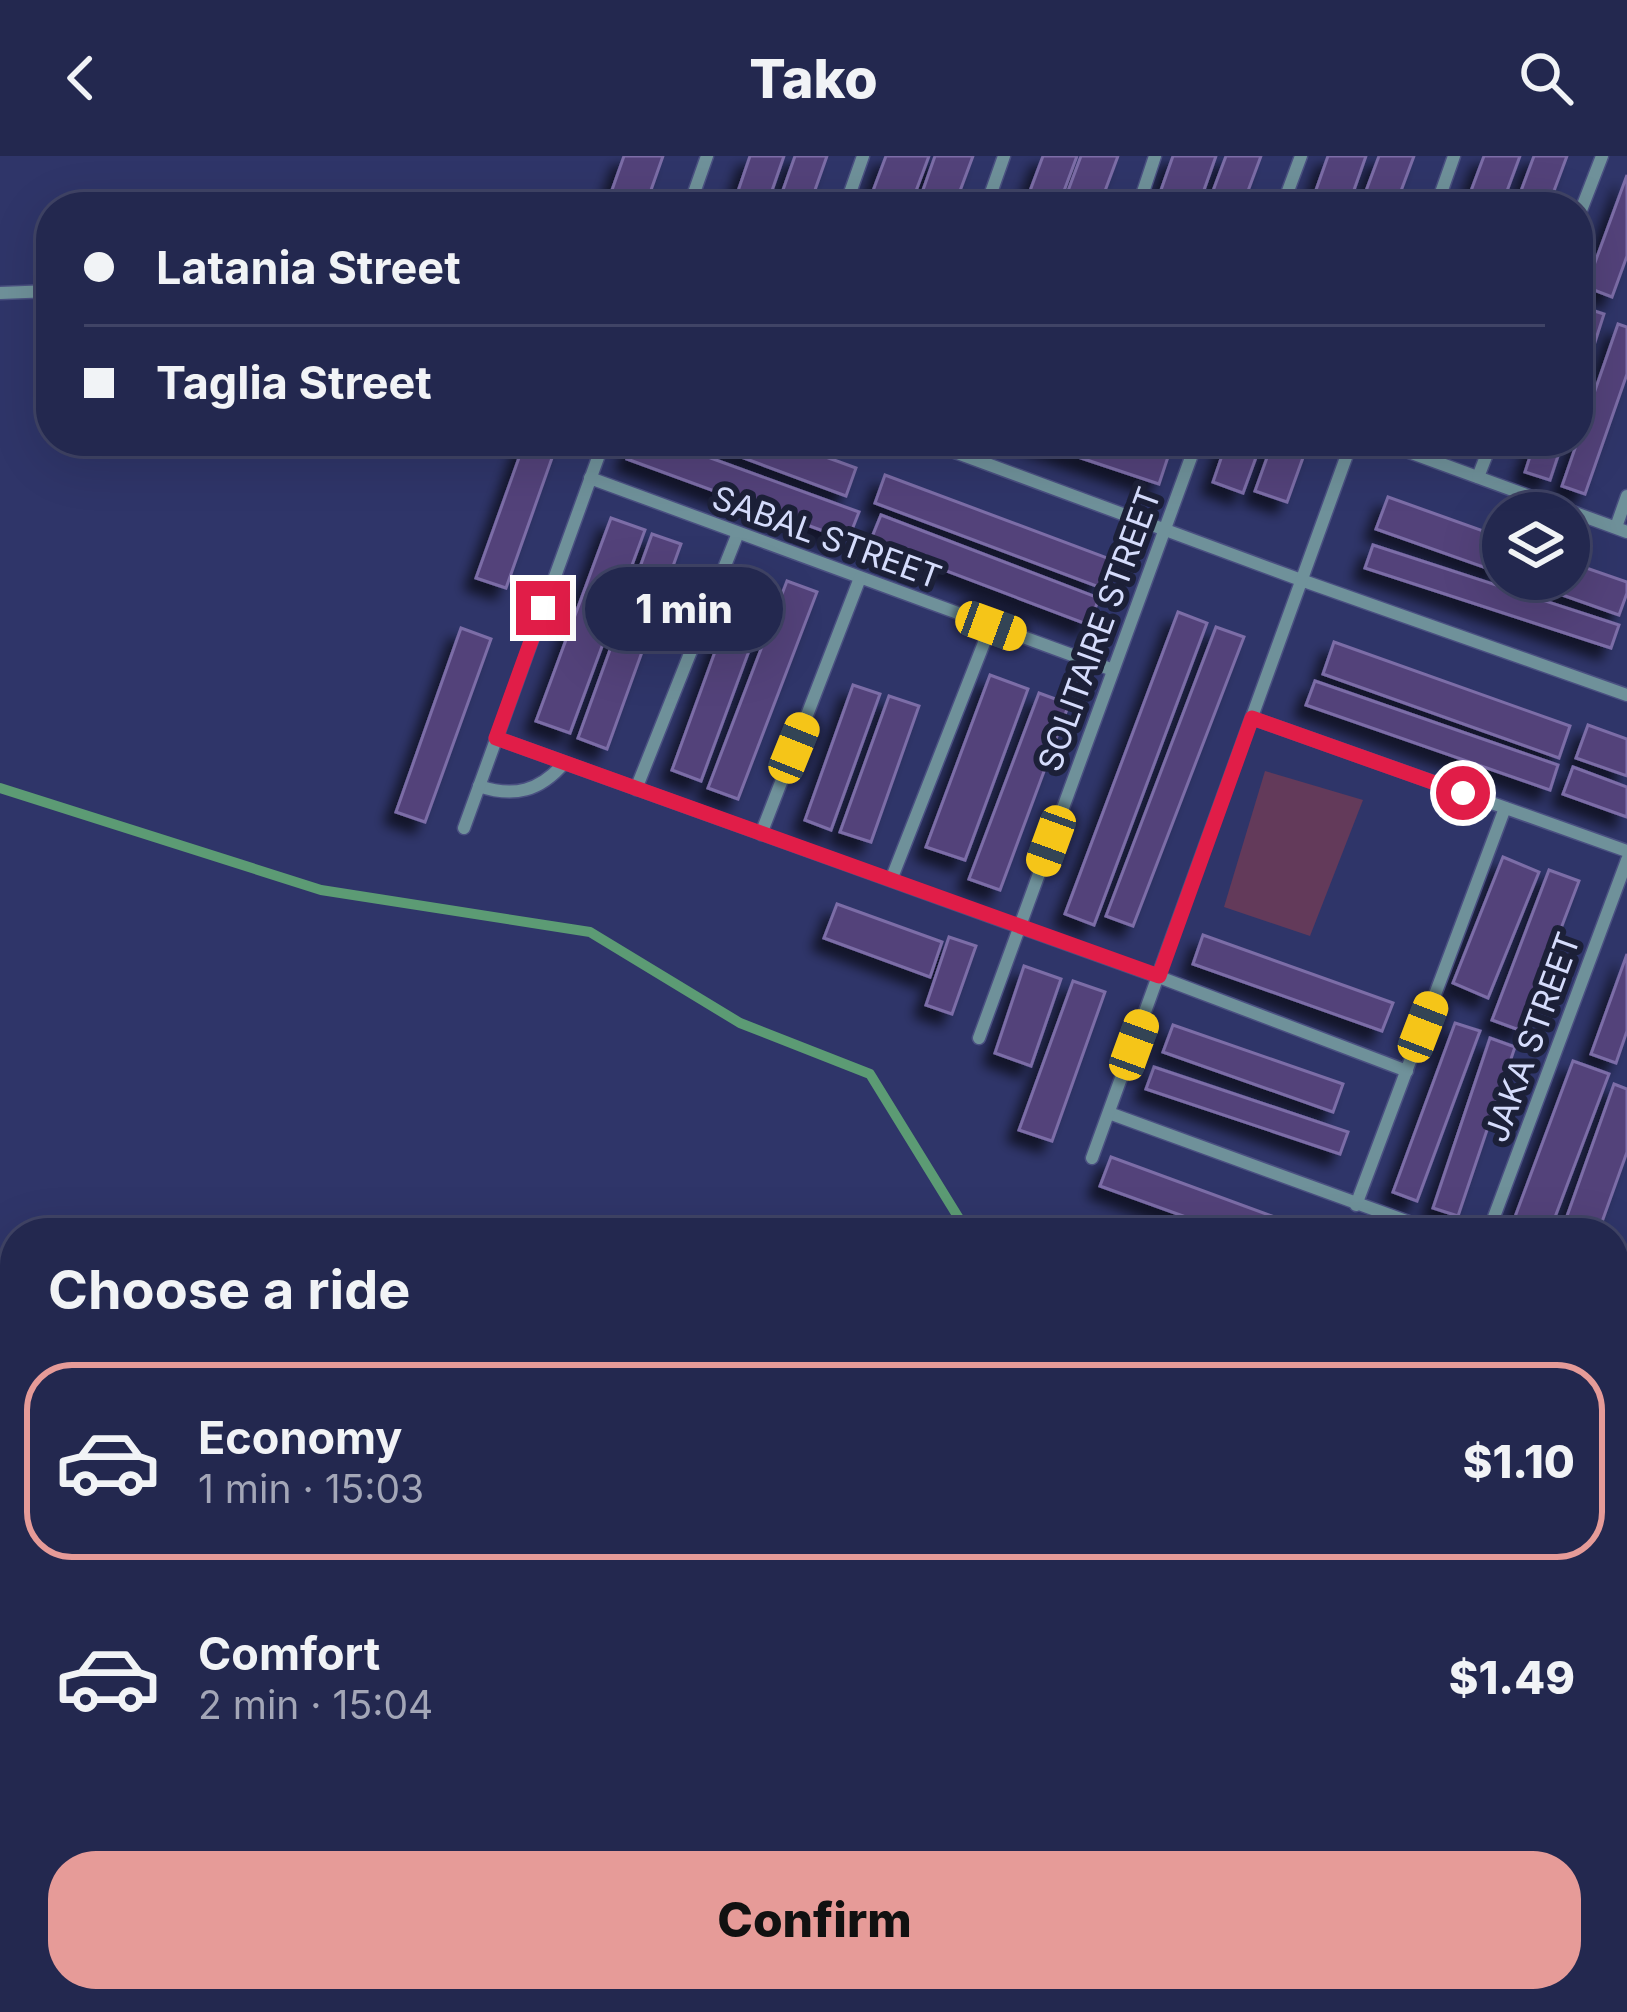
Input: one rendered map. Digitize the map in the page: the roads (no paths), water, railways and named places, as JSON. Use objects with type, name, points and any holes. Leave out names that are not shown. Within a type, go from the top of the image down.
[{"type":"street","points":[[694,192],[707,156]]},
{"type":"street","points":[[850,192],[863,156]]},
{"type":"street","points":[[991,192],[1004,156]]},
{"type":"street","points":[[1143,192],[1155,156]]},
{"type":"street","points":[[1288,192],[1301,156]]},
{"type":"street","points":[[1441,192],[1454,156]]},
{"type":"street","points":[[1588,192],[1602,156]]},
{"type":"street","points":[[0,293],[36,292]]},
{"type":"street","points":[[464,828],[598,456]]},
{"type":"street","points":[[965,456],[1627,694]]},
{"type":"street","name":"SOLITAIRE STREET","points":[[979,1038],[1191,456]]},
{"type":"street","points":[[1092,1159],[1346,456]]},
{"type":"street","points":[[1420,456],[1621,530],[1627,496]]},
{"type":"street","points":[[1478,477],[1486,456]]},
{"type":"street","name":"SABAL STREET","points":[[590,478],[1113,670]]},
{"type":"street","points":[[636,788],[739,533]]},
{"type":"street","points":[[761,834],[860,578]]},
{"type":"street","points":[[891,880],[991,626]]},
{"type":"street","points":[[1252,718],[1627,856]]},
{"type":"street","points":[[496,738],[1159,976],[1406,1071]]},
{"type":"street","points":[[479,786],[497,793],[517,793],[535,788],[564,763]]},
{"type":"street","points":[[1356,1204],[1505,808]]},
{"type":"street","name":"JAKA STREET","points":[[1494,1218],[1627,856]]},
{"type":"street","points":[[1108,1113],[1396,1218]]},
{"type":"waterway","points":[[0,788],[321,890],[590,932],[740,1023],[870,1074],[959,1218]]}]
